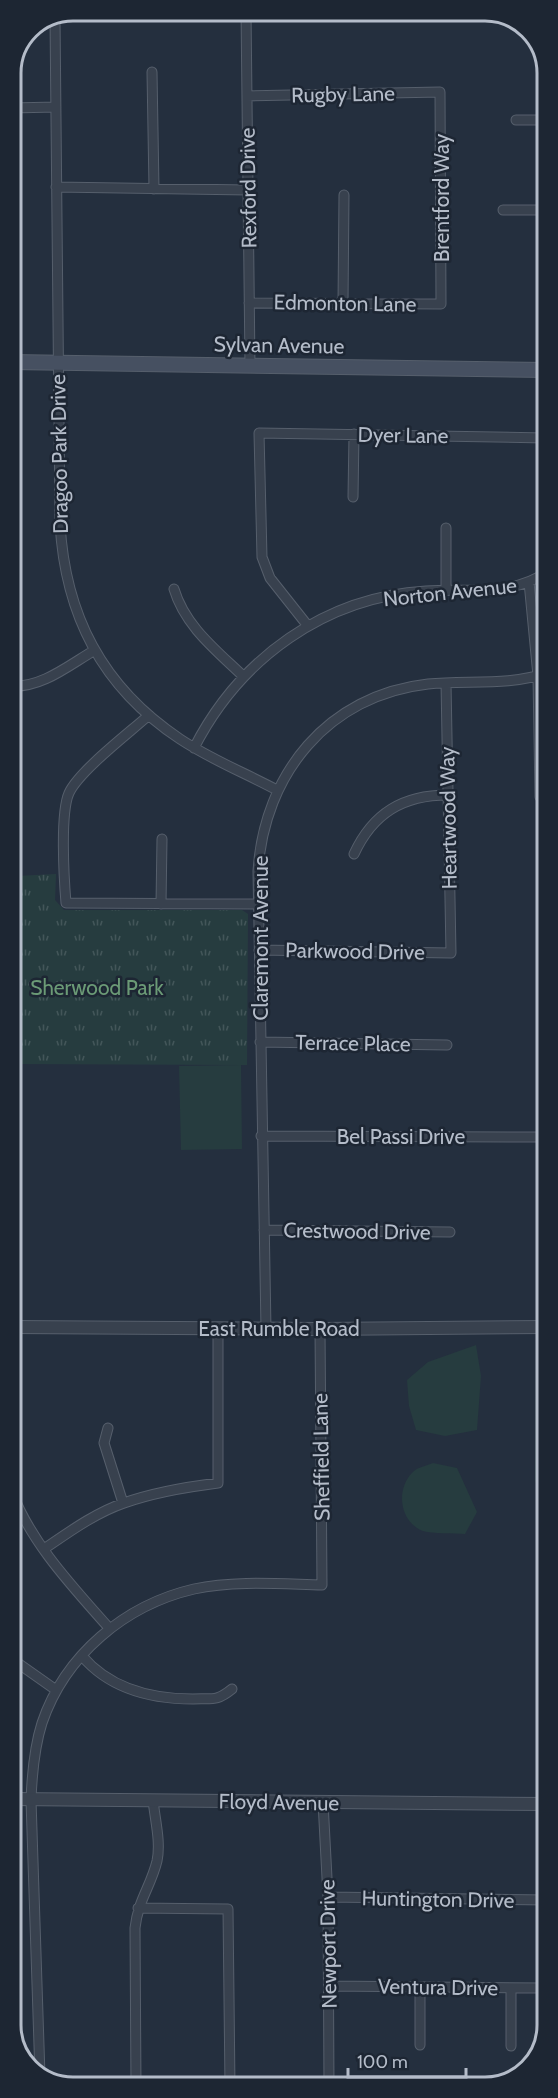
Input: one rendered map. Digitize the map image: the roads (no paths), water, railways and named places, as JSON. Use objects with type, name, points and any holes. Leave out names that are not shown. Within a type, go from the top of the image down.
[{"type":"main road","name":"Sylvan Avenue","points":[[21,362],[537,370]]},
{"type":"street","name":"Rexford Drive","points":[[246,21],[250,366]]},
{"type":"street","name":"Dragoo Park Drive","points":[[55,24],[61,549],[64,571],[73,603],[95,650],[117,682],[148,715],[194,748],[277,790]]},
{"type":"street","points":[[152,72],[154,189]]},
{"type":"street","name":"Rugby Lane","points":[[247,96],[440,92]]},
{"type":"street","name":"Brentford Way","points":[[440,92],[441,304]]},
{"type":"street","points":[[21,108],[56,107]]},
{"type":"street","points":[[516,120],[537,120]]},
{"type":"street","points":[[56,187],[248,190]]},
{"type":"street","points":[[343,303],[344,195]]},
{"type":"street","points":[[503,210],[537,210]]},
{"type":"street","name":"Edmonton Lane","points":[[249,303],[441,304]]},
{"type":"street","name":"Dyer Lane","points":[[308,626],[270,578],[262,558],[259,433],[537,438]]},
{"type":"street","points":[[353,497],[354,435]]},
{"type":"street","points":[[446,528],[446,590]]},
{"type":"street","name":"Norton Avenue","points":[[194,748],[214,712],[243,676],[275,648],[308,626],[330,615],[376,599],[400,594],[446,590],[499,590],[537,578]]},
{"type":"street","points":[[529,582],[537,639]]},
{"type":"street","points":[[174,590],[181,609],[196,631],[243,676]]},
{"type":"street","points":[[21,686],[42,681],[95,650]]},
{"type":"street","name":"Claremont Avenue","points":[[266,1329],[261,1136],[259,851],[268,812],[277,790],[292,765],[323,730],[355,707],[380,696],[408,687],[446,683],[503,682],[537,676]]},
{"type":"street","name":"Heartwood Way","points":[[446,683],[450,953]]},
{"type":"street","points":[[148,715],[78,780],[68,795],[64,812],[66,903],[258,904]]},
{"type":"street","points":[[354,854],[369,829],[395,807],[418,797],[448,795]]},
{"type":"street","points":[[161,904],[162,839]]},
{"type":"street","name":"Parkwood Drive","points":[[259,950],[450,953]]},
{"type":"street","name":"Terrace Place","points":[[260,1042],[447,1045]]},
{"type":"street","name":"Bel Passi Drive","points":[[261,1136],[537,1137]]},
{"type":"street","name":"Crestwood Drive","points":[[264,1230],[450,1232]]},
{"type":"street","name":"East Rumble Road","points":[[21,1327],[266,1329],[537,1327]]},
{"type":"street","points":[[44,1549],[123,1503],[171,1490],[218,1483],[218,1328]]},
{"type":"street","name":"Sheffield Lane","points":[[109,1628],[152,1603],[196,1589],[270,1584],[322,1585],[320,1329]]},
{"type":"street","points":[[108,1428],[104,1443],[123,1503]]},
{"type":"street","points":[[21,1514],[44,1549],[109,1628],[69,1671],[56,1690],[42,1722],[37,1744],[31,1800],[40,2064]]},
{"type":"street","points":[[82,1656],[90,1665],[128,1689],[154,1697],[221,1698],[232,1689]]},
{"type":"street","points":[[21,1665],[56,1690]]},
{"type":"street","name":"Floyd Avenue","points":[[21,1799],[537,1804]]},
{"type":"street","points":[[136,2077],[135,1928],[138,1908],[157,1860],[159,1848],[153,1800]]},
{"type":"street","name":"Newport Drive","points":[[323,1802],[328,1898],[329,2077]]},
{"type":"street","name":"Huntington Drive","points":[[328,1898],[537,1900]]},
{"type":"street","points":[[138,1908],[228,1910],[230,2077]]},
{"type":"street","name":"Ventura Drive","points":[[329,1986],[537,1988]]},
{"type":"street","points":[[420,1987],[420,2045]]},
{"type":"street","points":[[510,2046],[511,1988]]},
{"type":"park label","name":"Sherwood Park","points":[[97,987]]}]
